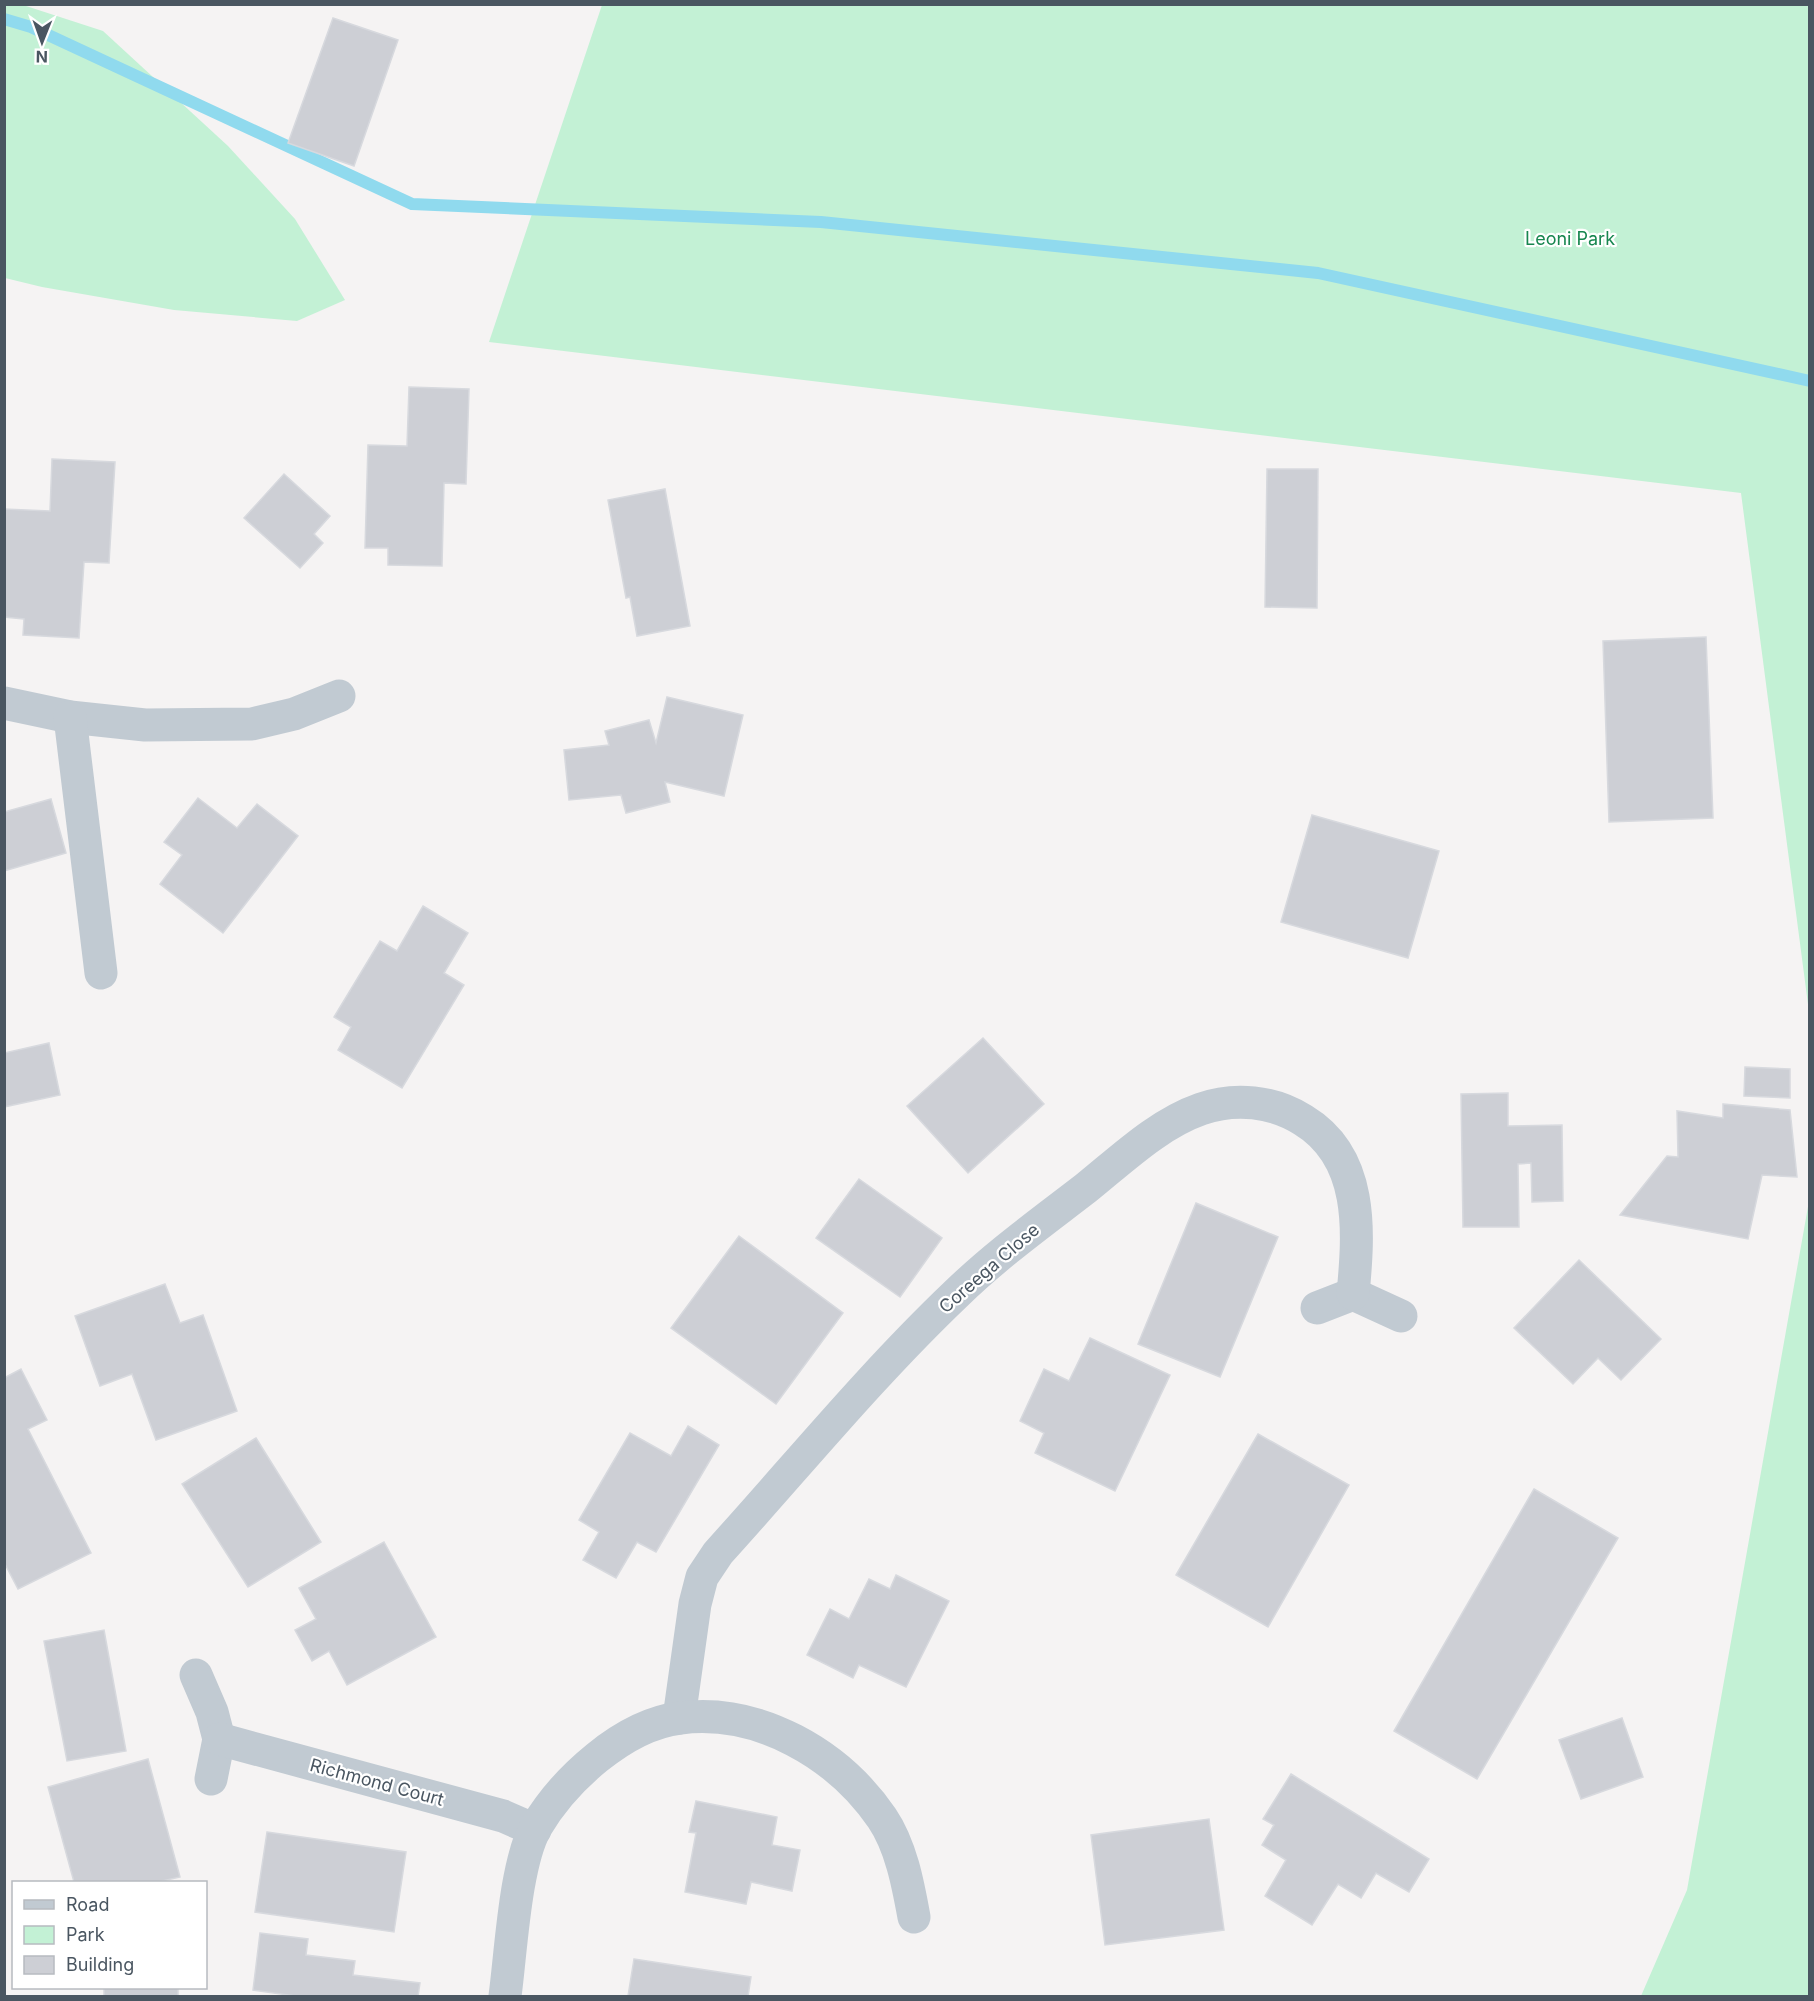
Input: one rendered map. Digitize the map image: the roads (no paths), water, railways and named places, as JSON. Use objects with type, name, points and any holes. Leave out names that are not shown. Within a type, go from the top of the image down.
[{"type":"street","points":[[4,703],[70,717],[145,725],[252,724],[294,714],[339,696]]},
{"type":"street","points":[[70,717],[101,973]]},
{"type":"street","name":"Coreega Close","points":[[679,1718],[695,1604],[702,1577],[717,1554],[957,1293],[1002,1254],[1167,1124],[1202,1108],[1244,1102],[1264,1103],[1292,1113],[1318,1129],[1342,1162],[1350,1180],[1358,1215],[1353,1293]]},
{"type":"street","points":[[1317,1308],[1353,1293],[1401,1316]]},
{"type":"street","points":[[196,1675],[212,1712],[219,1739],[211,1779]]},
{"type":"street","points":[[505,1996],[520,1876],[534,1830],[572,1779],[611,1747],[643,1730],[679,1718],[721,1717],[752,1722],[796,1739],[827,1761],[857,1788],[883,1819],[908,1883],[914,1917]]},
{"type":"street","name":"Richmond Court","points":[[219,1739],[503,1816],[534,1830]]},
{"type":"waterway","points":[[4,19],[31,27],[412,204],[821,222],[1318,273],[1810,381]]},
{"type":"park label","name":"Leoni Park","points":[[1570,238]]}]
